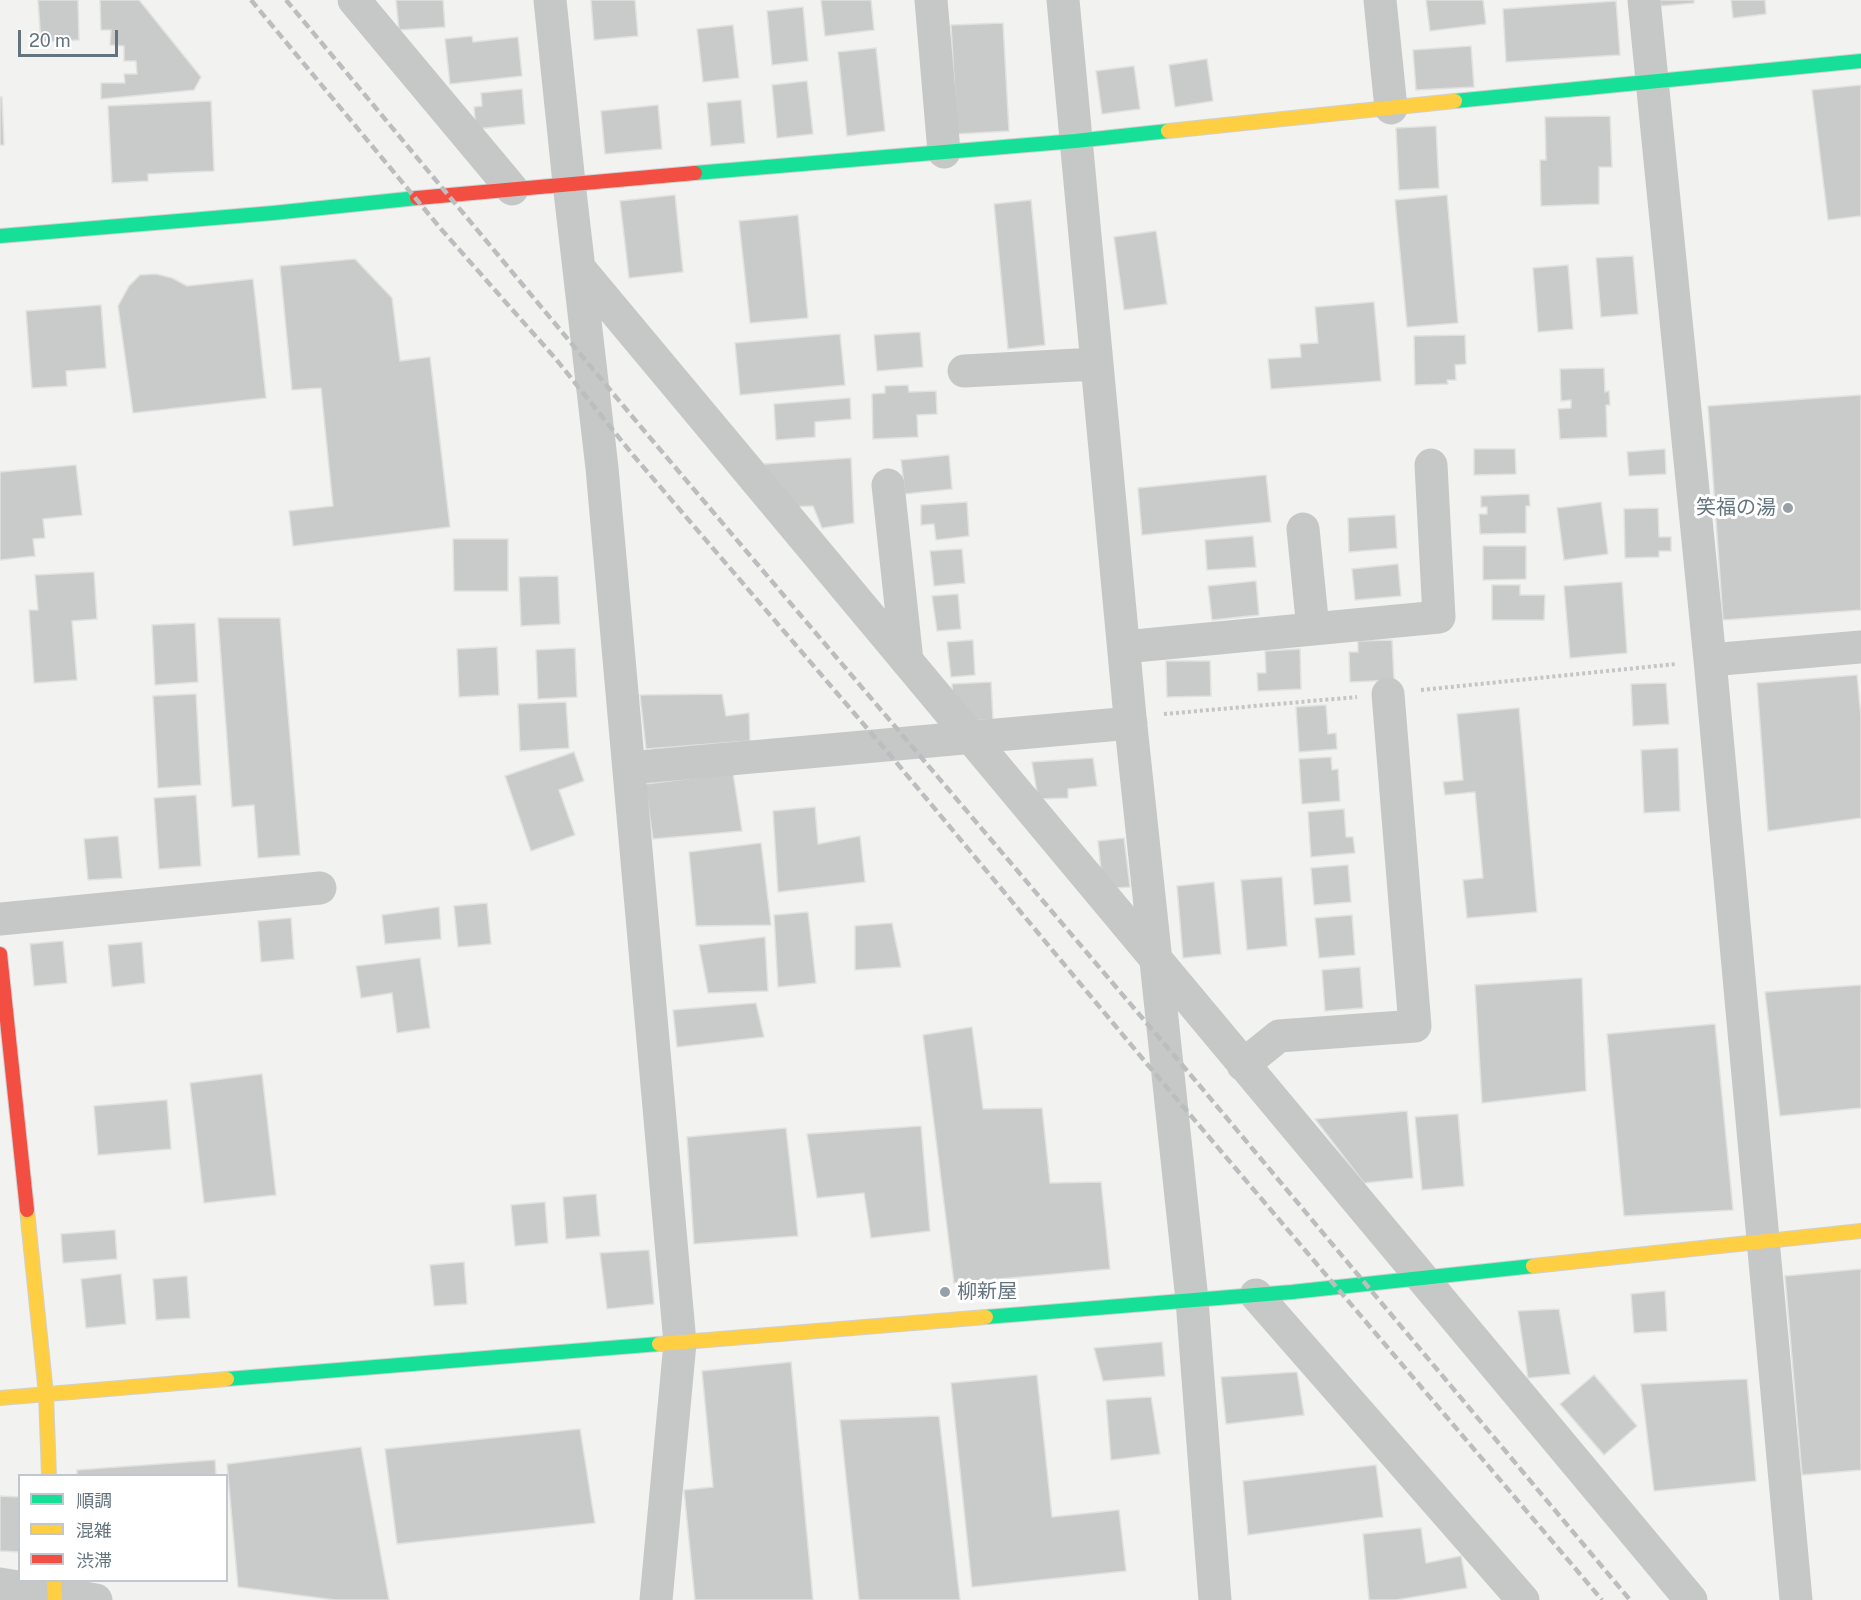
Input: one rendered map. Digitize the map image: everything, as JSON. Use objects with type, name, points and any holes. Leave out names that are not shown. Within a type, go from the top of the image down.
[{"type":"street","points":[[354,0],[512,189]]},
{"type":"street","points":[[550,0],[602,468],[680,1343],[656,1600]]},
{"type":"street","points":[[931,0],[944,152]]},
{"type":"street","points":[[1063,0],[1131,723],[1192,1300],[1215,1600]]},
{"type":"street","points":[[1380,0],[1391,108]]},
{"type":"street","points":[[1644,0],[1710,660],[1761,1242],[1796,1600]]},
{"type":"street","points":[[0,236],[273,213],[569,183],[1075,141],[1652,80],[1861,61]]},
{"type":"street","points":[[579,268],[1691,1600]]},
{"type":"street","points":[[964,371],[1096,364]]},
{"type":"street","points":[[1124,647],[1439,617],[1431,465]]},
{"type":"street","points":[[888,485],[907,661]]},
{"type":"street","points":[[1303,528],[1313,629]]},
{"type":"street","points":[[1710,660],[1861,647]]},
{"type":"street","points":[[1243,1065],[1279,1036],[1415,1026],[1388,694]]},
{"type":"street","points":[[630,768],[1131,723]]},
{"type":"street","points":[[0,919],[320,888]]},
{"type":"street","points":[[0,954],[46,1394],[50,1474]]},
{"type":"street","points":[[0,1398],[1256,1295],[1861,1231]]},
{"type":"street","points":[[1256,1295],[1523,1600]]},
{"type":"street","points":[[0,1584],[55,1591],[96,1600]]},
{"type":"building","points":[[38,0],[78,0],[79,40],[41,42]]},
{"type":"building","points":[[100,0],[139,0],[201,77],[194,90],[101,99],[101,83],[125,83],[124,74],[137,74],[136,61],[124,61],[124,46],[110,45],[111,30],[101,30]]},
{"type":"building","points":[[396,0],[443,0],[445,27],[399,30]]},
{"type":"building","points":[[591,0],[635,0],[638,36],[594,40]]},
{"type":"building","points":[[821,0],[871,0],[874,30],[825,36]]},
{"type":"building","points":[[1426,0],[1483,0],[1486,24],[1430,31]]},
{"type":"building","points":[[1660,0],[1694,0],[1694,3],[1661,6]]},
{"type":"building","points":[[1731,0],[1765,0],[1766,14],[1733,18]]},
{"type":"building","points":[[1616,1],[1620,55],[1506,62],[1503,9]]},
{"type":"building","points":[[803,7],[808,61],[772,65],[767,11]]},
{"type":"building","points":[[1003,23],[1009,131],[957,134],[951,25]]},
{"type":"building","points":[[733,25],[739,78],[703,82],[697,29]]},
{"type":"building","points":[[472,36],[473,42],[518,37],[522,76],[450,84],[445,39]]},
{"type":"building","points":[[1471,46],[1474,87],[1416,90],[1413,50]]},
{"type":"building","points":[[876,48],[885,131],[847,136],[838,52]]},
{"type":"building","points":[[1207,59],[1213,101],[1175,107],[1169,65]]},
{"type":"building","points":[[1134,66],[1140,109],[1102,114],[1096,71]]},
{"type":"building","points":[[807,81],[813,134],[777,138],[772,85]]},
{"type":"building","points":[[1861,85],[1861,216],[1828,220],[1812,90]]},
{"type":"building","points":[[522,89],[525,124],[476,129],[474,107],[482,106],[481,93]]},
{"type":"building","points":[[0,97],[2,97],[4,145],[0,145]]},
{"type":"building","points":[[741,100],[745,143],[711,146],[707,103]]},
{"type":"building","points":[[211,101],[214,171],[148,174],[148,181],[112,183],[108,106]]},
{"type":"building","points":[[658,105],[662,149],[605,154],[601,111]]},
{"type":"building","points":[[1610,116],[1612,167],[1599,167],[1599,204],[1541,206],[1540,160],[1546,160],[1545,117]]},
{"type":"building","points":[[1436,126],[1439,188],[1399,190],[1396,128]]},
{"type":"building","points":[[675,195],[683,272],[629,278],[620,201]]},
{"type":"building","points":[[1447,195],[1458,323],[1407,327],[1395,200]]},
{"type":"building","points":[[1031,200],[1045,345],[1008,349],[994,204]]},
{"type":"building","points":[[798,215],[808,318],[750,323],[739,221]]},
{"type":"building","points":[[1156,231],[1167,304],[1124,310],[1114,237]]},
{"type":"building","points":[[1633,256],[1638,314],[1601,317],[1596,258]]},
{"type":"building","points":[[355,259],[392,298],[400,361],[430,357],[450,527],[293,546],[289,511],[333,506],[321,388],[292,390],[280,266]]},
{"type":"building","points":[[1568,265],[1573,329],[1538,332],[1533,268]]},
{"type":"building","points":[[156,274],[172,278],[187,286],[253,279],[266,398],[133,413],[118,306],[129,286],[140,275]]},
{"type":"building","points":[[1374,302],[1381,381],[1271,389],[1268,359],[1301,357],[1300,344],[1318,343],[1315,307]]},
{"type":"building","points":[[101,305],[106,368],[66,371],[67,386],[32,388],[26,311]]},
{"type":"building","points":[[920,332],[923,367],[877,371],[874,335]]},
{"type":"building","points":[[840,334],[845,385],[740,395],[735,343]]},
{"type":"building","points":[[1465,335],[1466,364],[1455,365],[1456,380],[1447,380],[1448,384],[1415,385],[1414,336]]},
{"type":"building","points":[[1604,368],[1605,392],[1609,391],[1610,405],[1606,405],[1607,437],[1560,439],[1558,409],[1571,408],[1571,400],[1561,401],[1560,369]]},
{"type":"building","points":[[908,385],[909,392],[936,391],[937,414],[917,415],[918,437],[873,439],[872,394],[885,393],[885,386]]},
{"type":"building","name":"笑福の湯","points":[[1861,395],[1861,610],[1723,620],[1708,406]]},
{"type":"building","points":[[850,398],[851,419],[815,422],[815,437],[776,440],[774,404]]},
{"type":"building","points":[[1474,449],[1515,449],[1516,474],[1474,475]]},
{"type":"building","points":[[1665,449],[1666,474],[1629,476],[1627,452]]},
{"type":"building","points":[[949,455],[952,489],[905,494],[901,460]]},
{"type":"building","points":[[851,458],[854,523],[822,528],[813,506],[785,507],[764,464]]},
{"type":"building","points":[[76,465],[82,515],[43,519],[45,538],[33,539],[35,556],[0,560],[0,472]]},
{"type":"building","points":[[1266,475],[1271,522],[1142,535],[1138,488]]},
{"type":"building","points":[[1529,494],[1530,506],[1526,506],[1526,533],[1480,534],[1479,514],[1487,514],[1487,507],[1481,507],[1481,496]]},
{"type":"building","points":[[967,502],[969,536],[936,540],[934,524],[921,525],[921,505]]},
{"type":"building","points":[[1601,502],[1608,554],[1564,560],[1557,508]]},
{"type":"building","points":[[1658,508],[1659,537],[1671,537],[1671,551],[1659,551],[1659,557],[1625,558],[1624,509]]},
{"type":"building","points":[[1395,515],[1397,548],[1349,552],[1348,518]]},
{"type":"building","points":[[1253,536],[1256,567],[1207,570],[1205,540]]},
{"type":"building","points":[[453,539],[508,539],[508,591],[454,591]]},
{"type":"building","points":[[1483,546],[1526,546],[1526,579],[1483,580]]},
{"type":"building","points":[[962,549],[965,583],[934,586],[930,551]]},
{"type":"building","points":[[1398,564],[1401,596],[1355,600],[1352,569]]},
{"type":"building","points":[[94,572],[97,619],[72,621],[77,680],[34,683],[29,610],[38,610],[35,575]]},
{"type":"building","points":[[558,576],[560,624],[521,626],[519,577]]},
{"type":"building","points":[[1256,581],[1259,615],[1212,620],[1208,586]]},
{"type":"building","points":[[1622,582],[1627,653],[1570,658],[1564,586]]},
{"type":"building","points":[[1492,585],[1520,585],[1520,595],[1545,595],[1544,620],[1492,620]]},
{"type":"building","points":[[958,594],[961,629],[937,631],[932,596]]},
{"type":"building","points":[[218,618],[280,618],[300,855],[258,858],[254,805],[232,807]]},
{"type":"building","points":[[195,623],[198,682],[155,685],[152,625]]},
{"type":"building","points":[[973,640],[975,675],[951,677],[947,642]]},
{"type":"building","points":[[1392,640],[1394,680],[1350,682],[1349,652],[1358,652],[1358,641]]},
{"type":"building","points":[[497,647],[499,695],[459,697],[457,649]]},
{"type":"building","points":[[575,648],[577,697],[538,699],[536,650]]},
{"type":"building","points":[[1300,649],[1301,689],[1258,691],[1257,673],[1266,673],[1265,651]]},
{"type":"building","points":[[1166,661],[1210,661],[1211,696],[1167,697]]},
{"type":"building","points":[[1857,675],[1861,717],[1861,818],[1768,831],[1757,683]]},
{"type":"building","points":[[991,682],[993,720],[965,721],[953,706],[952,684]]},
{"type":"building","points":[[1666,683],[1669,724],[1633,726],[1631,684]]},
{"type":"building","points":[[196,694],[201,785],[158,788],[153,696]]},
{"type":"building","points":[[722,694],[726,716],[749,713],[750,741],[646,749],[640,695]]},
{"type":"building","points":[[566,702],[569,748],[520,751],[518,704]]},
{"type":"building","points":[[1326,705],[1328,734],[1336,733],[1337,749],[1299,752],[1296,707]]},
{"type":"building","points":[[1519,708],[1537,912],[1467,918],[1463,880],[1483,878],[1475,792],[1445,795],[1443,782],[1463,780],[1457,714]]},
{"type":"building","points":[[1678,748],[1680,811],[1644,813],[1641,750]]},
{"type":"building","points":[[574,752],[584,781],[559,790],[575,835],[531,851],[505,776]]},
{"type":"building","points":[[1331,757],[1332,770],[1338,769],[1340,801],[1302,804],[1299,759]]},
{"type":"building","points":[[1093,758],[1097,786],[1068,789],[1068,798],[1038,799],[1032,762]]},
{"type":"building","points":[[733,773],[742,831],[653,839],[645,784]]},
{"type":"building","points":[[196,795],[201,866],[159,869],[154,798]]},
{"type":"building","points":[[815,807],[818,844],[860,836],[865,882],[778,892],[773,811]]},
{"type":"building","points":[[1344,809],[1346,837],[1353,837],[1355,853],[1311,857],[1308,812]]},
{"type":"building","points":[[118,836],[122,878],[88,880],[84,839]]},
{"type":"building","points":[[1124,838],[1130,887],[1103,889],[1098,841]]},
{"type":"building","points":[[761,843],[771,925],[696,926],[689,852]]},
{"type":"building","points":[[1348,865],[1351,902],[1314,905],[1311,868]]},
{"type":"building","points":[[1282,877],[1287,946],[1247,950],[1241,880]]},
{"type":"building","points":[[1214,882],[1221,954],[1183,958],[1177,886]]},
{"type":"building","points":[[487,903],[491,944],[458,947],[454,906]]},
{"type":"building","points":[[439,907],[441,939],[385,944],[382,915]]},
{"type":"building","points":[[808,912],[816,983],[778,987],[774,915]]},
{"type":"building","points":[[1352,915],[1355,955],[1319,958],[1315,918]]},
{"type":"building","points":[[291,918],[294,959],[261,962],[258,921]]},
{"type":"building","points":[[892,923],[901,967],[855,970],[855,926]]},
{"type":"building","points":[[765,937],[768,991],[708,993],[699,945]]},
{"type":"building","points":[[63,941],[67,983],[34,986],[30,944]]},
{"type":"building","points":[[142,942],[145,983],[112,987],[108,945]]},
{"type":"building","points":[[420,958],[430,1028],[397,1033],[392,993],[361,998],[356,966]]},
{"type":"building","points":[[1360,967],[1363,1008],[1325,1011],[1322,970]]},
{"type":"building","points":[[1582,978],[1586,1091],[1482,1103],[1475,985]]},
{"type":"building","points":[[1861,985],[1861,1108],[1780,1116],[1765,992]]},
{"type":"building","points":[[756,1003],[764,1037],[677,1047],[673,1010]]},
{"type":"building","points":[[1715,1024],[1733,1210],[1624,1216],[1607,1034]]},
{"type":"building","points":[[972,1027],[983,1109],[1042,1108],[1050,1183],[1101,1182],[1110,1269],[954,1283],[923,1035]]},
{"type":"building","points":[[262,1074],[276,1195],[204,1203],[190,1083]]},
{"type":"building","points":[[167,1100],[171,1149],[98,1155],[94,1106]]},
{"type":"building","points":[[1407,1111],[1413,1178],[1364,1183],[1315,1119]]},
{"type":"building","points":[[1458,1114],[1464,1186],[1422,1190],[1415,1117]]},
{"type":"building","points":[[921,1126],[930,1231],[871,1238],[864,1193],[817,1198],[807,1134]]},
{"type":"building","points":[[786,1128],[798,1236],[694,1244],[687,1137]]},
{"type":"building","points":[[596,1194],[600,1236],[566,1239],[563,1197]]},
{"type":"building","points":[[545,1202],[548,1243],[515,1246],[511,1205]]},
{"type":"building","points":[[115,1230],[117,1259],[63,1263],[61,1234]]},
{"type":"building","points":[[649,1250],[654,1304],[607,1309],[600,1253]]},
{"type":"building","points":[[464,1262],[467,1304],[434,1306],[430,1265]]},
{"type":"building","points":[[1861,1269],[1861,1470],[1802,1475],[1785,1276]]},
{"type":"building","points":[[121,1274],[126,1324],[86,1328],[81,1279]]},
{"type":"building","points":[[187,1276],[190,1318],[156,1320],[153,1279]]},
{"type":"building","points":[[1665,1291],[1667,1331],[1634,1333],[1631,1294]]},
{"type":"building","points":[[1559,1309],[1570,1374],[1528,1378],[1518,1311]]},
{"type":"building","points":[[1162,1342],[1165,1376],[1103,1381],[1094,1348]]},
{"type":"building","points":[[791,1362],[813,1600],[695,1600],[684,1490],[713,1487],[702,1371]]},
{"type":"building","points":[[1297,1372],[1304,1415],[1226,1424],[1221,1377]]},
{"type":"building","points":[[1037,1375],[1052,1517],[1119,1510],[1126,1571],[972,1587],[951,1383]]},
{"type":"building","points":[[1594,1375],[1637,1426],[1604,1455],[1560,1404]]},
{"type":"building","points":[[1747,1379],[1756,1481],[1654,1491],[1641,1384]]},
{"type":"building","points":[[1151,1397],[1160,1454],[1111,1460],[1106,1400]]},
{"type":"building","points":[[939,1416],[960,1600],[859,1600],[840,1420]]},
{"type":"building","points":[[580,1429],[595,1523],[397,1544],[385,1449]]},
{"type":"building","points":[[361,1447],[389,1600],[335,1600],[238,1587],[227,1464]]},
{"type":"building","points":[[215,1460],[216,1474],[77,1474],[77,1470]]},
{"type":"building","points":[[1376,1465],[1383,1517],[1248,1535],[1243,1481]]},
{"type":"building","points":[[0,1496],[18,1497],[18,1552],[0,1551]]},
{"type":"building","points":[[1421,1528],[1426,1563],[1461,1556],[1467,1588],[1396,1600],[1369,1600],[1363,1534]]},
{"type":"railway","points":[[251,0],[441,229],[555,358],[633,455],[896,762],[1147,1064],[1602,1600]]},
{"type":"railway","points":[[286,0],[641,427],[1200,1086],[1630,1600]]},
{"type":"traffic: fast","points":[[1455,101],[1861,61]]},
{"type":"traffic: fast","points":[[695,173],[1168,131]]},
{"type":"traffic: fast","points":[[0,236],[273,213],[417,198]]},
{"type":"traffic: fast","points":[[986,1317],[1292,1292],[1533,1266]]},
{"type":"traffic: fast","points":[[227,1379],[659,1344]]},
{"type":"traffic: slow","points":[[1168,131],[1455,101]]},
{"type":"traffic: slow","points":[[27,1210],[46,1394],[49,1474]]},
{"type":"traffic: slow","points":[[1533,1266],[1861,1231]]},
{"type":"traffic: slow","points":[[659,1344],[986,1317]]},
{"type":"traffic: slow","points":[[0,1398],[227,1379]]},
{"type":"traffic: slow","points":[[54,1582],[55,1600]]},
{"type":"traffic: jam","points":[[417,198],[695,173]]},
{"type":"traffic: jam","points":[[0,954],[27,1210]]},
{"type":"place","name":"笑福の湯","points":[[1788,508]]},
{"type":"place","name":"柳新屋","points":[[945,1292]]}]
